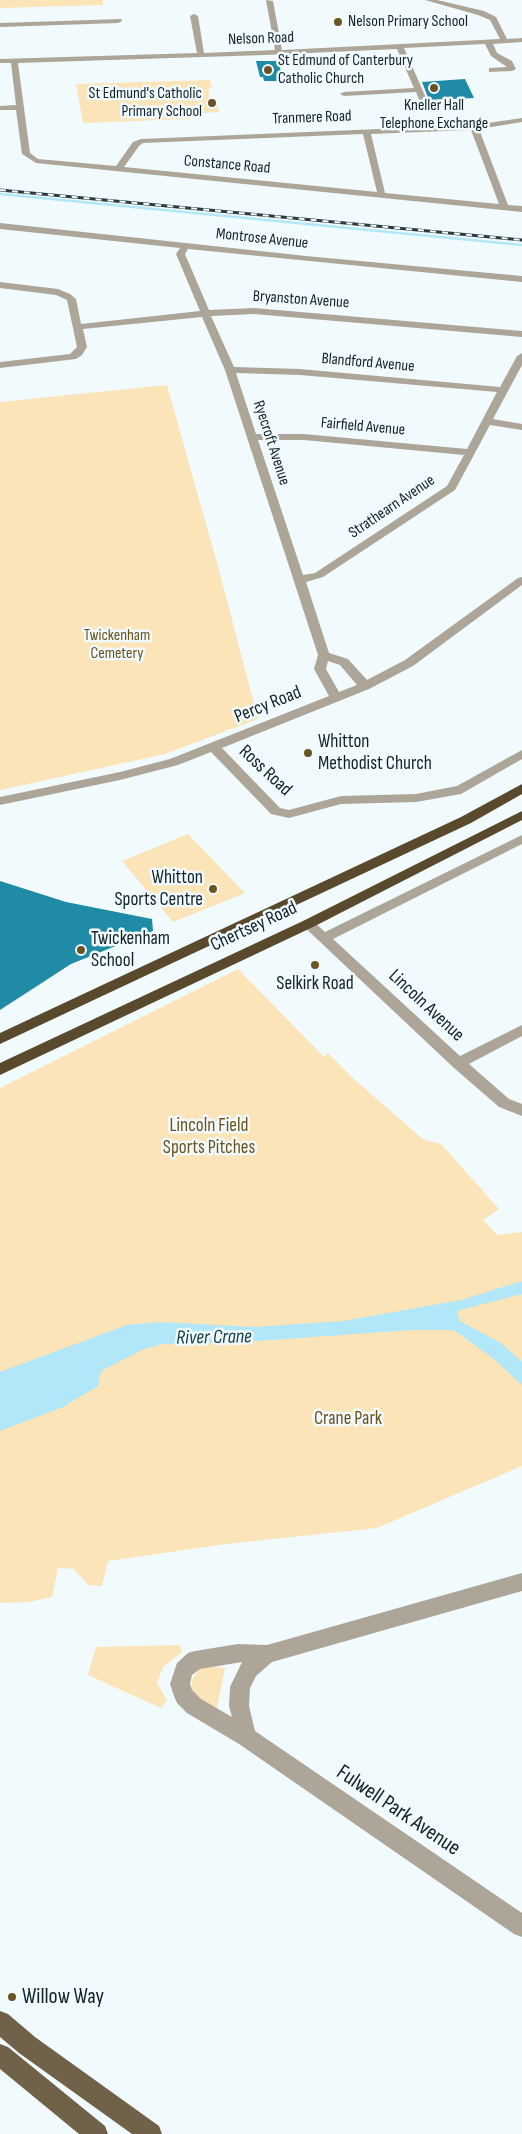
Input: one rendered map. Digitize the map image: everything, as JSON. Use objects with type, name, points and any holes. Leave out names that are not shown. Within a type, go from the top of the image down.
[{"type":"highway","name":"Chertsey Road","points":[[0,1039],[466,820],[522,788]]},
{"type":"highway","name":"Chertsey Road","points":[[0,1069],[308,924],[522,815]]},
{"type":"main road","points":[[0,2022],[28,2045],[151,2134]]},
{"type":"main road","points":[[0,2055],[97,2134]]},
{"type":"street","points":[[429,0],[481,13],[493,19],[504,41]]},
{"type":"street","points":[[269,1],[279,52]]},
{"type":"street","points":[[194,16],[201,55]]},
{"type":"street","points":[[0,25],[118,21]]},
{"type":"street","name":"Nelson Road","points":[[0,61],[279,52],[522,40]]},
{"type":"street","points":[[488,42],[494,54],[509,63],[512,69],[492,70]]},
{"type":"street","points":[[400,47],[414,75],[417,90],[426,108]]},
{"type":"street","name":"Constance Road","points":[[14,60],[26,154],[36,161],[522,209]]},
{"type":"street","points":[[344,94],[417,90]]},
{"type":"street","points":[[0,108],[20,107]]},
{"type":"street","name":"Tranmere Road","points":[[118,170],[136,144],[141,141],[474,128],[522,120]]},
{"type":"street","points":[[474,128],[504,207]]},
{"type":"street","points":[[366,131],[381,187],[381,194]]},
{"type":"street","name":"Montrose Avenue","points":[[0,226],[522,279]]},
{"type":"street","name":"Ryecroft Avenue","points":[[186,246],[180,254],[230,370],[324,655],[320,669],[336,698]]},
{"type":"street","points":[[0,285],[58,292],[71,299],[82,347],[79,353],[73,357],[0,365]]},
{"type":"street","name":"Bryanston Avenue","points":[[78,327],[206,312],[254,311],[522,334]]},
{"type":"street","name":"Strathearn Avenue","points":[[299,580],[319,575],[451,488],[522,356]]},
{"type":"street","name":"Blandford Avenue","points":[[230,370],[300,372],[503,390]]},
{"type":"street","points":[[486,421],[522,427]]},
{"type":"street","name":"Fairfield Avenue","points":[[253,437],[304,437],[470,452]]},
{"type":"street","name":"Percy Road","points":[[0,802],[174,762],[365,686],[408,663],[522,580]]},
{"type":"street","points":[[324,655],[344,662],[365,686]]},
{"type":"street","name":"Ross Road","points":[[214,747],[276,811],[289,814],[342,800],[416,798],[461,790],[522,754]]},
{"type":"street","points":[[324,938],[522,839]]},
{"type":"street","name":"Lincoln Avenue","points":[[308,924],[504,1103],[522,1110]]},
{"type":"street","points":[[458,1063],[522,1030]]},
{"type":"street","name":"Fulwell Park Avenue","points":[[522,1582],[267,1654],[238,1653],[195,1660],[184,1670],[180,1684],[184,1696],[194,1706],[246,1737],[522,1926]]},
{"type":"street","name":"Fulwell Park Avenue","points":[[246,1737],[239,1706],[240,1687],[249,1669],[267,1654]]},
{"type":"green space","points":[[0,0],[103,0],[103,5],[0,8]]},
{"type":"green space","points":[[210,80],[212,88],[208,89],[210,101],[217,101],[219,112],[190,114],[190,119],[83,123],[76,84]]},
{"type":"green space","name":"Twickenham Cemetery","points":[[167,385],[258,719],[165,754],[0,790],[0,402]]},
{"type":"green space","points":[[188,834],[245,893],[173,922],[122,861]]},
{"type":"green space","points":[[238,969],[324,1057],[328,1053],[355,1080],[424,1140],[441,1144],[499,1209],[483,1220],[497,1235],[522,1232],[522,1466],[377,1528],[226,1544],[108,1561],[102,1586],[88,1585],[74,1569],[58,1568],[52,1597],[29,1602],[0,1603],[0,1088]]},
{"type":"green space","points":[[180,1645],[182,1652],[163,1667],[157,1683],[167,1700],[161,1708],[88,1675],[96,1647]]},
{"type":"green space","points":[[200,1668],[225,1668],[216,1713],[190,1691],[193,1678]]},
{"type":"water","name":"River Crane","points":[[522,1281],[522,1294],[457,1311],[460,1321],[501,1343],[522,1362],[522,1385],[495,1360],[454,1330],[412,1330],[243,1342],[163,1344],[142,1350],[101,1371],[98,1386],[63,1407],[0,1431],[0,1372],[127,1325],[160,1322],[255,1327],[343,1321],[461,1300]]},
{"type":"building","name":"St Edmund of Canterbury Catholic Church","points":[[256,61],[278,61],[284,81],[264,81],[263,77],[260,77]]},
{"type":"building","name":"Kneller Hall Telephone Exchange","points":[[465,79],[474,98],[429,100],[422,82]]},
{"type":"building","name":"Twickenham School","points":[[0,881],[66,902],[152,919],[153,931],[71,964],[0,1010]]},
{"type":"waterway","points":[[0,194],[522,245]]},
{"type":"railway","points":[[0,190],[522,240]]},
{"type":"place","name":"Nelson Primary School","points":[[338,22]]},
{"type":"place","name":"St Edmund of Canterbury Catholic Church","points":[[268,70]]},
{"type":"place","name":"Kneller Hall Telephone Exchange","points":[[434,88]]},
{"type":"place","name":"St Edmund's Catholic Primary School","points":[[212,103]]},
{"type":"place","name":"Whitton Methodist Church","points":[[308,753]]},
{"type":"place","name":"Whitton Sports Centre","points":[[213,889]]},
{"type":"place","name":"Twickenham School","points":[[81,950]]},
{"type":"place","name":"Selkirk Road","points":[[315,965]]},
{"type":"place","name":"Willow Way","points":[[12,1997]]},
{"type":"park label","name":"Lincoln Field Sports Pitches","points":[[209,1137]]},
{"type":"park label","name":"Crane Park","points":[[348,1419]]}]
